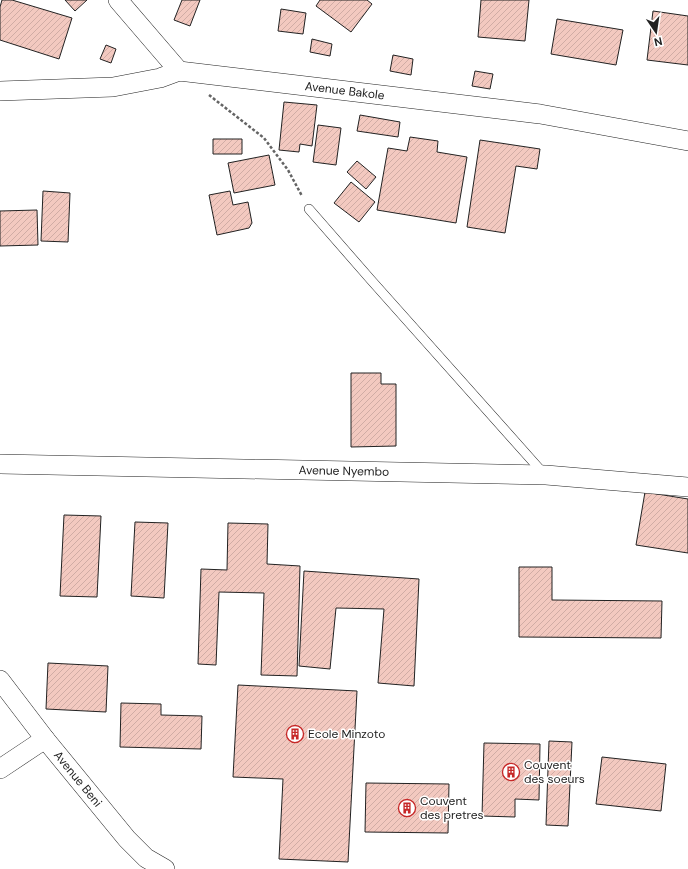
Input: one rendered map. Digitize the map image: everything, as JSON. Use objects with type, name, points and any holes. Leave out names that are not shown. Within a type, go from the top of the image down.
[{"type":"street","points":[[118,0],[179,71]]},
{"type":"street","name":"Avenue Bakole","points":[[0,92],[113,87],[160,78],[179,71],[540,114],[688,141]]},
{"type":"street","name":"Avenue Nyembo","points":[[0,464],[546,475],[688,487]]},
{"type":"street","name":"Avenue Beni","points":[[0,680],[45,739],[126,839],[146,858],[165,869]]},
{"type":"street","points":[[0,769],[45,739]]},
{"type":"lane","points":[[309,208],[371,280],[546,475]]},
{"type":"path","points":[[209,95],[264,138],[288,170],[309,208]]},
{"type":"building","points":[[2,0],[12,0],[72,18],[59,59],[0,40],[0,7]]},
{"type":"building","points":[[65,0],[87,0],[75,11]]},
{"type":"building","points":[[182,0],[200,0],[190,26],[174,20]]},
{"type":"building","points":[[320,0],[367,0],[372,4],[351,32],[316,6]]},
{"type":"building","points":[[481,0],[529,0],[525,41],[478,37]]},
{"type":"building","points":[[281,9],[306,13],[303,34],[278,31]]},
{"type":"building","points":[[653,11],[688,16],[688,65],[647,60]]},
{"type":"building","points":[[557,19],[623,30],[616,65],[551,54]]},
{"type":"building","points":[[312,39],[332,44],[330,56],[310,52]]},
{"type":"building","points":[[106,45],[116,49],[111,63],[100,59]]},
{"type":"building","points":[[393,55],[413,59],[411,75],[390,71]]},
{"type":"building","points":[[475,71],[493,74],[490,89],[472,86]]},
{"type":"building","points":[[284,102],[317,105],[312,146],[300,144],[299,152],[279,150]]},
{"type":"building","points":[[360,115],[400,122],[398,137],[357,131]]},
{"type":"building","points":[[318,125],[341,128],[336,165],[313,162]]},
{"type":"building","points":[[410,137],[438,141],[437,152],[467,157],[456,223],[377,210],[388,148],[407,151]]},
{"type":"building","points":[[213,139],[242,139],[242,154],[213,154]]},
{"type":"building","points":[[480,140],[540,149],[537,169],[516,166],[505,233],[467,227]]},
{"type":"building","points":[[269,155],[275,185],[234,193],[228,163]]},
{"type":"building","points":[[357,161],[376,177],[366,189],[347,172]]},
{"type":"building","points":[[351,182],[375,202],[359,222],[334,203]]},
{"type":"building","points":[[43,191],[70,193],[68,242],[41,241]]},
{"type":"building","points":[[230,191],[233,205],[248,202],[252,223],[249,228],[217,235],[209,195]]},
{"type":"building","points":[[37,210],[38,245],[0,246],[0,211]]},
{"type":"building","points":[[351,373],[381,373],[381,384],[396,384],[396,446],[351,447]]},
{"type":"building","points":[[645,492],[688,499],[688,553],[636,545]]},
{"type":"building","points":[[64,515],[101,516],[97,597],[60,596]]},
{"type":"building","points":[[135,522],[168,523],[164,598],[131,596]]},
{"type":"building","points":[[228,523],[268,524],[267,564],[300,566],[297,676],[261,675],[264,593],[219,592],[216,665],[198,664],[201,569],[227,570]]},
{"type":"building","points":[[519,567],[552,567],[552,600],[662,601],[661,638],[519,637]]},
{"type":"building","points":[[304,571],[419,579],[414,686],[378,683],[384,609],[336,608],[330,669],[299,666]]},
{"type":"building","points":[[48,663],[108,666],[106,712],[46,709]]},
{"type":"building","name":"Ecole Minzoto","points":[[238,685],[357,691],[348,862],[279,859],[283,779],[233,777]]},
{"type":"building","points":[[121,703],[161,704],[161,715],[202,716],[201,749],[120,747]]},
{"type":"building","points":[[549,741],[572,742],[568,826],[546,825]]},
{"type":"building","name":"Couvent des soeurs","points":[[484,743],[540,744],[539,800],[515,799],[515,817],[482,816]]},
{"type":"building","points":[[602,757],[666,764],[661,811],[596,804]]},
{"type":"building","name":"Couvent des pretres","points":[[366,783],[449,784],[448,833],[365,832]]},
{"type":"place","name":"Ecole Minzoto","points":[[295,734]]},
{"type":"place","name":"Couvent des soeurs","points":[[511,772]]},
{"type":"place","name":"Couvent des pretres","points":[[407,808]]}]
